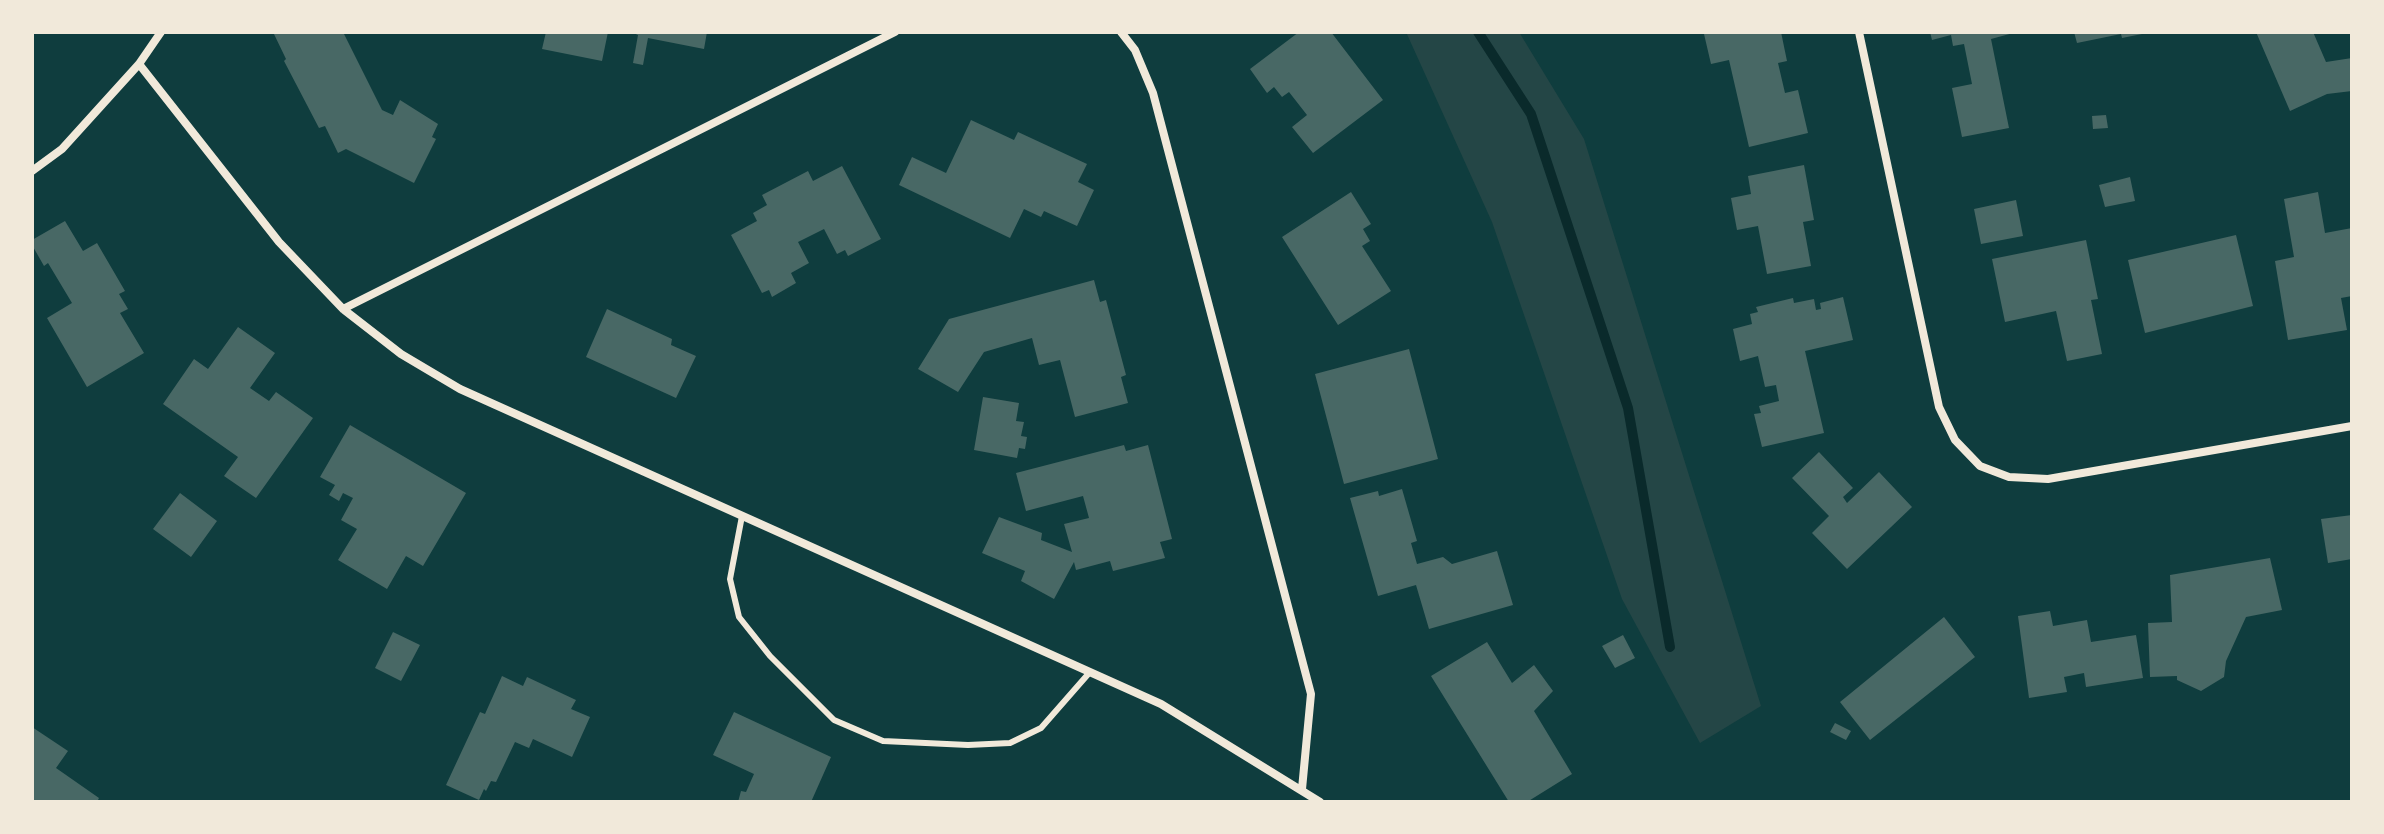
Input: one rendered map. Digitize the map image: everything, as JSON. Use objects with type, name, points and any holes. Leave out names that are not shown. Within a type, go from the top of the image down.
[{"type":"street","points":[[32,171],[62,149],[139,64],[161,32]]},
{"type":"street","points":[[343,309],[895,32]]},
{"type":"street","points":[[1121,32],[1135,50],[1153,93],[1311,694],[1302,789]]},
{"type":"street","points":[[1859,32],[1939,407],[1955,440],[1980,466],[2009,477],[2048,479],[2352,426]]},
{"type":"street","points":[[139,64],[279,242],[343,309],[401,354],[460,389],[1161,704],[1320,802]]},
{"type":"lane","points":[[742,516],[730,579],[739,617],[770,656],[834,720],[883,741],[968,745],[1010,743],[1041,728],[1090,672]]},
{"type":"shaded area","points":[[1406,32],[1519,32],[1584,139],[1761,706],[1700,743],[1622,599],[1492,222]]},
{"type":"building","points":[[273,32],[343,32],[382,110],[393,115],[400,100],[438,124],[432,137],[436,139],[414,183],[346,149],[338,153],[325,126],[319,128],[284,61],[286,59]]},
{"type":"building","points":[[546,32],[608,32],[602,61],[542,49]]},
{"type":"building","points":[[631,32],[707,32],[704,49],[648,38],[643,65],[633,63],[638,35]]},
{"type":"building","points":[[1299,32],[1331,32],[1383,100],[1313,153],[1292,127],[1307,115],[1289,92],[1282,97],[1274,87],[1267,93],[1250,69]]},
{"type":"building","points":[[1781,32],[1787,61],[1778,63],[1785,93],[1798,90],[1808,133],[1749,147],[1729,60],[1711,64],[1704,34]]},
{"type":"building","points":[[1930,32],[2017,32],[1991,39],[2009,128],[1962,137],[1952,88],[1972,84],[1964,44],[1953,46],[1951,35],[1932,40]]},
{"type":"building","points":[[2074,32],[2147,33],[2122,38],[2121,34],[2077,43]]},
{"type":"building","points":[[2256,32],[2313,32],[2326,62],[2352,58],[2352,91],[2327,94],[2290,111]]},
{"type":"building","points":[[2106,115],[2108,128],[2093,129],[2092,116]]},
{"type":"building","points":[[971,120],[1014,140],[1018,132],[1087,164],[1078,182],[1094,190],[1077,226],[1044,211],[1041,217],[1024,209],[1010,238],[899,185],[912,157],[946,173]]},
{"type":"building","points":[[1804,165],[1814,220],[1803,222],[1811,266],[1767,274],[1758,226],[1737,230],[1731,198],[1751,194],[1748,176]]},
{"type":"building","points":[[842,166],[881,239],[848,256],[845,250],[837,254],[824,229],[798,242],[809,263],[791,273],[796,283],[772,297],[769,290],[762,293],[731,235],[757,221],[753,213],[767,205],[762,195],[808,171],[813,181]]},
{"type":"building","points":[[2130,177],[2135,201],[2105,207],[2099,185]]},
{"type":"building","points":[[1351,192],[1371,224],[1363,229],[1370,241],[1362,246],[1391,291],[1338,325],[1282,237]]},
{"type":"building","points":[[2318,192],[2325,233],[2352,228],[2352,296],[2341,298],[2347,330],[2288,340],[2275,261],[2294,257],[2284,199]]},
{"type":"building","points":[[2016,200],[2023,236],[1981,244],[1974,209]]},
{"type":"building","points":[[65,221],[83,251],[97,243],[125,291],[119,294],[128,309],[120,313],[144,353],[87,387],[47,318],[72,303],[48,263],[44,266],[32,245],[32,240]]},
{"type":"building","points":[[2236,235],[2253,306],[2145,333],[2128,260]]},
{"type":"building","points":[[2086,240],[2098,299],[2091,300],[2102,354],[2067,361],[2056,311],[2005,322],[1992,259]]},
{"type":"building","points":[[1094,280],[1100,302],[1106,300],[1126,375],[1121,377],[1128,403],[1075,417],[1060,360],[1039,365],[1032,338],[984,352],[958,392],[918,369],[949,319]]},
{"type":"building","points":[[1843,297],[1853,340],[1805,351],[1824,433],[1762,447],[1754,414],[1761,413],[1759,406],[1779,401],[1776,385],[1765,387],[1758,356],[1740,361],[1733,329],[1752,324],[1750,314],[1758,312],[1756,307],[1793,298],[1794,303],[1814,299],[1816,310],[1821,309],[1820,303]]},
{"type":"building","points":[[607,309],[672,339],[671,345],[696,356],[676,398],[586,357]]},
{"type":"building","points":[[238,327],[275,353],[250,388],[269,401],[276,392],[313,418],[256,498],[224,476],[238,457],[163,404],[194,359],[208,369]]},
{"type":"building","points":[[1409,349],[1438,459],[1344,484],[1315,374]]},
{"type":"building","points":[[983,397],[1019,403],[1016,421],[1024,422],[1021,436],[1027,437],[1025,449],[1019,448],[1017,458],[974,450]]},
{"type":"building","points":[[350,425],[466,493],[423,566],[406,556],[387,589],[338,560],[357,529],[341,520],[353,498],[343,493],[339,501],[329,495],[335,485],[320,477]]},
{"type":"building","points":[[1124,445],[1126,451],[1148,445],[1172,539],[1160,542],[1165,558],[1113,571],[1110,561],[1076,570],[1074,562],[1054,599],[1021,581],[1025,571],[982,553],[999,517],[1042,533],[1041,540],[1072,552],[1064,524],[1089,518],[1083,496],[1026,511],[1016,473]]},
{"type":"building","points":[[1819,452],[1853,488],[1843,497],[1847,503],[1879,472],[1912,507],[1847,569],[1812,533],[1829,516],[1792,478]]},
{"type":"building","points":[[1402,489],[1417,541],[1411,543],[1417,564],[1443,557],[1452,564],[1497,551],[1513,605],[1429,629],[1416,585],[1378,596],[1350,498],[1378,491],[1379,496]]},
{"type":"building","points":[[180,493],[217,521],[191,557],[153,529]]},
{"type":"building","points":[[2352,515],[2352,559],[2328,563],[2321,519]]},
{"type":"building","points":[[2270,558],[2282,610],[2246,617],[2226,661],[2224,677],[2201,691],[2177,680],[2177,676],[2150,677],[2148,623],[2172,622],[2170,575]]},
{"type":"building","points":[[2050,611],[2053,626],[2087,620],[2091,642],[2136,635],[2143,678],[2086,687],[2084,673],[2064,677],[2067,692],[2029,698],[2018,616]]},
{"type":"building","points":[[1944,617],[1975,657],[1870,740],[1840,702]]},
{"type":"building","points":[[393,632],[420,645],[401,681],[375,668]]},
{"type":"building","points":[[1623,635],[1635,658],[1615,668],[1602,646]]},
{"type":"building","points":[[1487,642],[1512,683],[1534,665],[1553,691],[1534,711],[1572,774],[1527,802],[1509,802],[1431,676]]},
{"type":"building","points":[[502,676],[523,686],[527,677],[576,700],[571,709],[590,717],[572,757],[533,739],[529,748],[515,742],[496,782],[491,781],[479,800],[446,785],[480,712],[485,714]]},
{"type":"building","points":[[734,712],[831,757],[811,802],[738,802],[741,791],[746,792],[754,774],[713,755]]},
{"type":"building","points":[[1835,723],[1851,731],[1846,740],[1830,732]]},
{"type":"building","points":[[32,727],[68,751],[56,768],[99,798],[97,802],[32,802]]},
{"type":"waterway","points":[[1478,32],[1531,114],[1628,408],[1670,647]]}]
